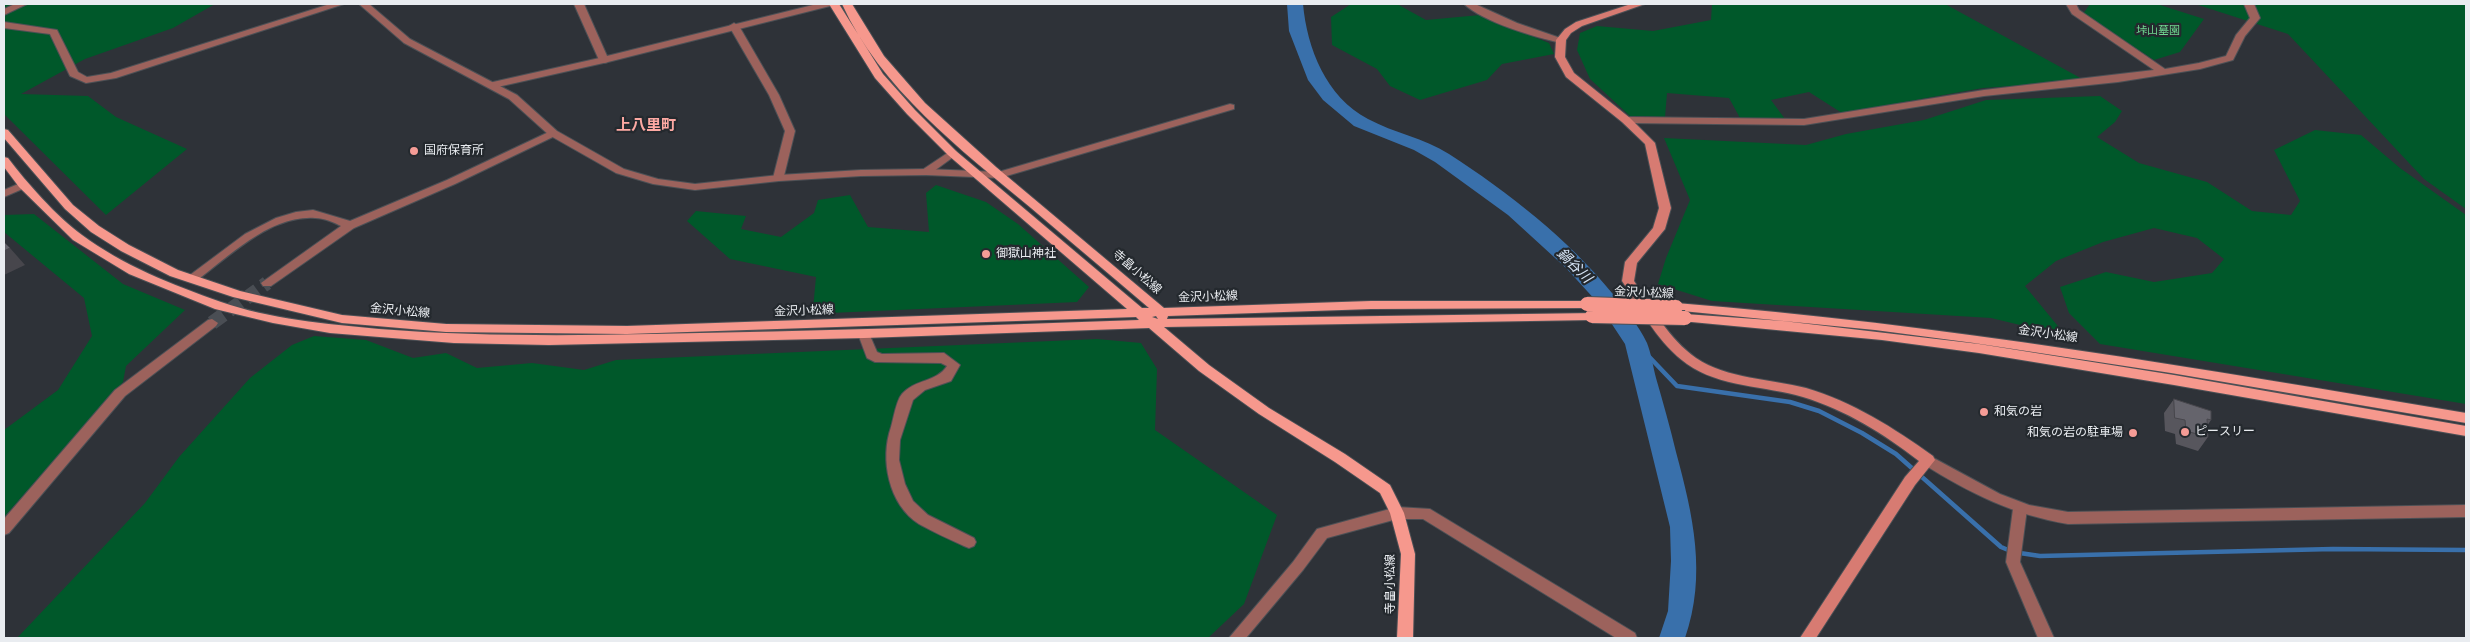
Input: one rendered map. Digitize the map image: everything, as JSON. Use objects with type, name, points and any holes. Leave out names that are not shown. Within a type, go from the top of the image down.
[{"type":"main road","points":[[834,4],[879,76],[911,112],[952,153],[1139,312],[1150,324]]},
{"type":"main road","name":"寺畠小松線","points":[[847,4],[859,28],[890,73],[948,133],[1162,317]]},
{"type":"main road","points":[[1640,4],[1579,24],[1568,31],[1561,40],[1560,57],[1570,74],[1626,120],[1650,143],[1665,208],[1659,229],[1631,262],[1628,280],[1647,310],[1676,347],[1692,361],[1709,371],[1806,393],[1855,411],[1900,438],[1926,463],[1910,481],[1808,638]]},
{"type":"main road","name":"金沢小松線","points":[[4,132],[69,207],[95,229],[125,248],[174,273],[237,294],[342,319],[446,328],[626,330],[1139,312],[1162,317],[1371,305],[1589,310],[1676,308],[1835,321],[1987,339],[2466,418]]},
{"type":"main road","name":"金沢小松線","points":[[4,160],[23,185],[77,237],[133,271],[219,306],[273,320],[330,329],[454,339],[650,340],[1150,324],[1162,317]]},
{"type":"main road","name":"金沢小松線","points":[[1589,310],[1838,330],[1992,349],[2466,431]]},
{"type":"main road","points":[[1162,317],[1168,338]]},
{"type":"main road","name":"寺畠小松線","points":[[1150,324],[1204,368],[1264,411],[1340,458],[1385,489],[1397,513],[1408,554],[1405,638]]},
{"type":"street","points":[[4,12],[22,4]]},
{"type":"street","points":[[4,25],[54,32],[74,74],[86,80],[112,76],[339,4]]},
{"type":"street","points":[[364,4],[407,41],[513,97],[553,133],[620,171],[657,182],[695,187],[779,178],[926,172],[999,175],[1230,107]]},
{"type":"street","points":[[579,4],[604,60]]},
{"type":"street","points":[[493,85],[604,60],[827,4]]},
{"type":"street","points":[[1469,4],[1493,17],[1561,40]]},
{"type":"street","points":[[2071,4],[2075,12],[2162,71]]},
{"type":"street","points":[[1626,120],[1804,122],[1984,93],[2118,79],[2200,66],[2230,58],[2241,36],[2255,18],[2250,4]]},
{"type":"street","points":[[734,26],[774,95],[790,131],[779,178]]},
{"type":"street","points":[[267,283],[350,225],[451,182],[553,133]]},
{"type":"street","points":[[926,172],[952,153]]},
{"type":"street","points":[[4,194],[23,185]]},
{"type":"street","points":[[192,278],[255,233],[278,221],[315,213],[350,225]]},
{"type":"street","points":[[4,529],[120,393],[212,323]]},
{"type":"street","points":[[864,334],[872,355],[880,359],[944,358],[954,365],[946,378],[920,387],[907,397],[894,440],[892,460],[898,484],[908,505],[923,519],[969,542]]},
{"type":"street","points":[[1926,463],[1983,493],[2020,509],[2046,515],[2089,519],[2466,511]]},
{"type":"street","points":[[2020,509],[2013,562],[2046,638]]},
{"type":"street","points":[[1237,638],[1298,566],[1322,533],[1397,513],[1425,514],[1630,638]]},
{"type":"green space","points":[[4,4],[215,4],[173,28],[85,59],[21,94],[88,96],[116,117],[187,149],[106,215],[4,114]]},
{"type":"green space","points":[[1351,4],[1397,4],[1426,20],[1480,15],[1549,43],[1554,54],[1502,64],[1487,80],[1420,100],[1390,86],[1377,69],[1332,45],[1331,17]]},
{"type":"green space","points":[[1712,4],[1945,4],[2086,81],[1983,88],[1842,113],[1809,92],[1771,100],[1785,119],[1740,118],[1729,98],[1667,93],[1665,117],[1630,116],[1590,79],[1577,50],[1580,33],[1597,26],[1653,31],[1711,20]]},
{"type":"green space","name":"垰山墓園","points":[[2090,4],[2157,4],[2204,19],[2180,52],[2154,60],[2083,14]]},
{"type":"green space","points":[[2195,4],[2466,4],[2466,209],[2424,179],[2288,34]]},
{"type":"green space","points":[[2100,96],[2122,111],[2115,122],[2097,137],[2139,163],[2207,182],[2252,211],[2291,215],[2300,201],[2274,150],[2315,130],[2361,135],[2400,168],[2466,215],[2466,404],[2100,344],[2069,313],[2060,287],[2106,272],[2154,282],[2212,273],[2224,259],[2197,238],[2154,228],[2103,242],[2056,261],[2025,286],[2066,336],[1991,318],[1712,301],[1658,284],[1666,258],[1690,200],[1664,138],[1806,145],[1846,134],[1924,120],[1986,100]]},
{"type":"green space","points":[[936,185],[986,202],[1018,224],[1089,287],[1077,302],[830,313],[813,309],[816,277],[730,259],[687,221],[696,211],[746,216],[741,229],[781,237],[814,213],[818,200],[850,195],[868,227],[929,232],[926,193]]},
{"type":"green space","points":[[34,214],[123,284],[185,310],[126,366],[123,382],[4,517],[4,430],[58,390],[92,336],[84,298],[4,232],[4,215]]},
{"type":"green space","points":[[314,336],[366,340],[413,358],[446,353],[477,368],[532,363],[584,370],[616,360],[1097,339],[1141,343],[1157,369],[1155,430],[1277,515],[1244,604],[1208,638],[17,638],[145,503],[179,457],[250,378],[292,345]]},
{"type":"building","points":[[4,242],[10,248],[4,251]]},
{"type":"building","points":[[2174,399],[2211,411],[2211,420],[2207,419],[2208,437],[2186,431],[2185,420],[2175,418]]},
{"type":"waterway","name":"鍋谷川","points":[[1295,4],[1297,31],[1317,80],[1329,96],[1360,122],[1420,146],[1442,158],[1515,211],[1573,263],[1605,298],[1636,343],[1674,488],[1682,527],[1684,561],[1681,611],[1672,638]]},
{"type":"waterway","points":[[1636,343],[1677,386],[1790,402],[1819,411],[1862,433],[1896,454],[2001,547],[2013,552],[2040,556],[2333,549],[2466,550]]},
{"type":"tunnel","points":[[212,323],[267,283]]},
{"type":"place","name":"国府保育所","points":[[414,151]]},
{"type":"place","name":"御獄山神社","points":[[986,254]]},
{"type":"place","name":"和気の岩","points":[[1984,412]]},
{"type":"place","name":"ピースリー","points":[[2185,432]]},
{"type":"place","name":"和気の岩の駐車場","points":[[2133,433]]},
{"type":"district","name":"上八里町","points":[[646,126]]}]
